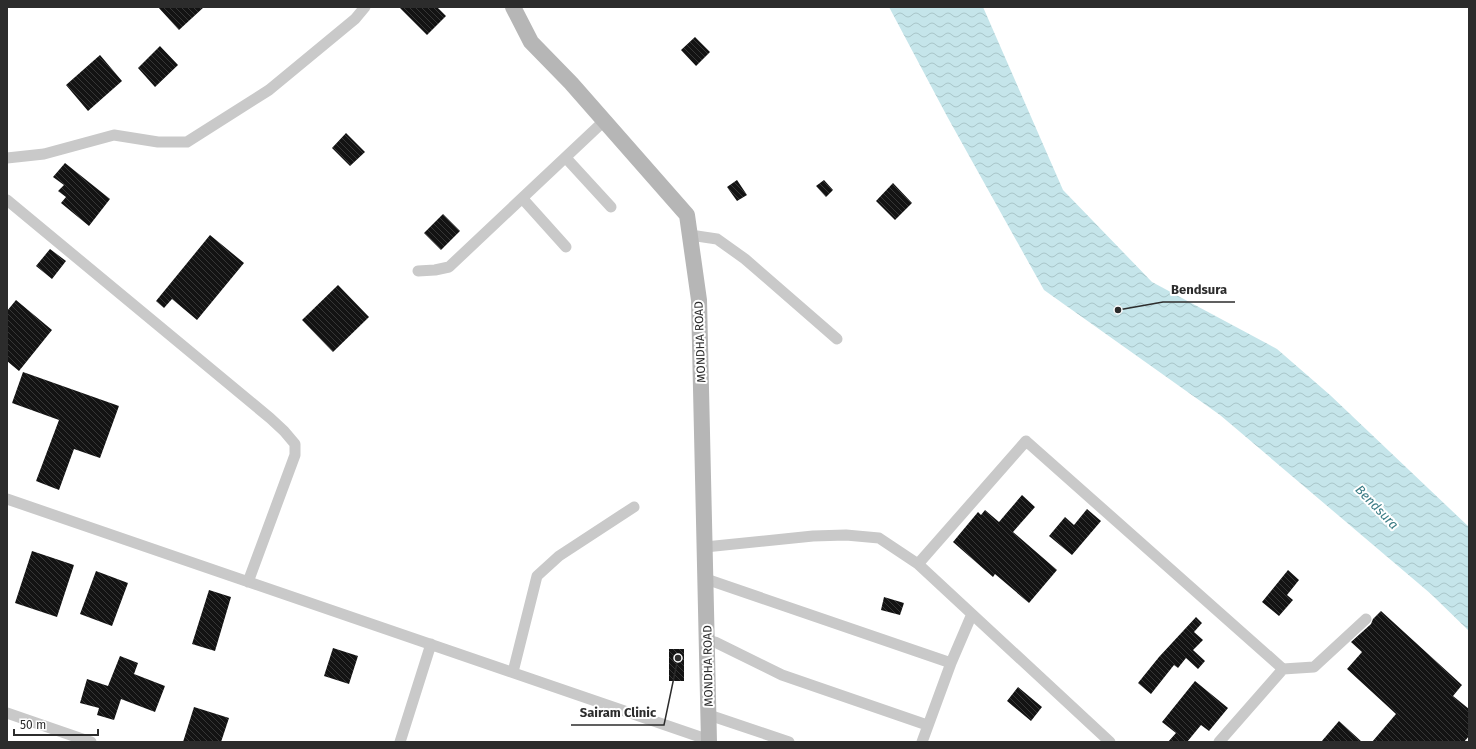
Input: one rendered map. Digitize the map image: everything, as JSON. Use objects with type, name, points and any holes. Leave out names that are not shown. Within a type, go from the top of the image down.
[{"type":"street","points":[[7,158],[44,154],[114,135],[158,142],[187,142],[269,90],[355,19],[365,7]]},
{"type":"street","name":"MONDHA ROAD","points":[[513,7],[531,42],[571,83],[687,215],[699,300],[709,741]]},
{"type":"street","points":[[418,271],[449,267],[604,121]]},
{"type":"street","points":[[566,158],[611,207]]},
{"type":"street","points":[[522,198],[566,248]]},
{"type":"street","points":[[7,200],[270,418],[284,431],[294,444],[295,455],[248,582]]},
{"type":"street","points":[[690,235],[717,239],[745,259],[837,338]]},
{"type":"street","points":[[918,564],[1026,441],[1283,669]]},
{"type":"street","points":[[7,499],[513,672],[709,741]]},
{"type":"street","points":[[513,672],[537,576],[559,556],[634,507]]},
{"type":"street","points":[[705,547],[813,536],[846,535],[879,538],[918,564],[1110,742]]},
{"type":"street","points":[[706,578],[951,663]]},
{"type":"street","points":[[922,742],[951,663],[972,614]]},
{"type":"street","points":[[1219,742],[1283,669],[1314,667],[1366,619]]},
{"type":"street","points":[[707,640],[715,642],[782,675],[927,725]]},
{"type":"street","points":[[400,742],[431,644]]},
{"type":"street","points":[[7,713],[91,742]]},
{"type":"street","points":[[709,715],[789,742]]},
{"type":"water","points":[[889,7],[983,7],[1063,190],[1152,282],[1277,349],[1330,395],[1469,527],[1469,631],[1431,594],[1220,415],[1044,290],[948,118]]},
{"type":"building","points":[[158,7],[204,7],[179,30]]},
{"type":"building","points":[[399,7],[437,7],[446,16],[427,35]]},
{"type":"building","points":[[695,37],[710,52],[696,66],[681,50]]},
{"type":"building","points":[[160,46],[178,65],[155,87],[138,68]]},
{"type":"building","points":[[100,55],[122,81],[88,111],[66,85]]},
{"type":"building","points":[[346,133],[365,152],[350,166],[332,148]]},
{"type":"building","points":[[65,163],[110,199],[89,226],[61,203],[66,197],[58,191],[64,185],[53,177]]},
{"type":"building","points":[[737,180],[747,195],[737,201],[727,187]]},
{"type":"building","points":[[824,180],[833,190],[826,197],[816,186]]},
{"type":"building","points":[[893,183],[912,203],[895,220],[876,201]]},
{"type":"building","points":[[443,214],[460,231],[441,250],[424,233]]},
{"type":"building","points":[[210,235],[244,263],[197,320],[172,299],[164,308],[156,301]]},
{"type":"building","points":[[50,249],[66,261],[52,279],[36,266]]},
{"type":"building","points":[[338,285],[369,317],[333,352],[302,320]]},
{"type":"building","points":[[16,300],[52,330],[19,371],[7,361],[7,311]]},
{"type":"building","points":[[23,372],[119,406],[100,458],[74,449],[59,490],[36,481],[59,420],[12,403]]},
{"type":"building","points":[[1022,495],[1035,507],[1013,532],[1057,570],[1029,603],[995,574],[993,577],[953,542],[978,512],[981,515],[985,510],[999,522]]},
{"type":"building","points":[[1087,509],[1101,521],[1072,555],[1049,536],[1065,517],[1074,525]]},
{"type":"building","points":[[32,551],[74,565],[57,617],[15,603]]},
{"type":"building","points":[[1288,570],[1299,580],[1287,595],[1293,600],[1279,616],[1262,602]]},
{"type":"building","points":[[96,571],[128,583],[112,626],[80,614]]},
{"type":"building","points":[[209,590],[231,597],[215,651],[192,644]]},
{"type":"building","points":[[884,597],[904,603],[900,615],[881,610]]},
{"type":"building","points":[[1381,611],[1462,685],[1453,696],[1469,709],[1469,736],[1464,742],[1372,742],[1396,714],[1347,669],[1362,652],[1351,642],[1371,624],[1373,619]]},
{"type":"building","points":[[1196,617],[1202,623],[1194,632],[1203,640],[1193,650],[1205,661],[1198,669],[1186,658],[1178,668],[1174,665],[1151,694],[1138,683],[1159,657]]},
{"type":"building","points":[[333,648],[358,656],[349,684],[324,676]]},
{"type":"building","points":[[669,649],[684,649],[684,681],[669,681]]},
{"type":"building","points":[[120,656],[138,663],[134,674],[165,686],[155,712],[121,699],[114,720],[97,715],[99,708],[80,703],[87,679],[108,686]]},
{"type":"building","points":[[1195,681],[1228,708],[1209,731],[1201,725],[1187,742],[1168,742],[1176,733],[1162,722]]},
{"type":"building","points":[[1018,687],[1042,707],[1031,721],[1007,701]]},
{"type":"building","points":[[194,707],[229,718],[221,742],[183,742]]},
{"type":"building","points":[[1339,721],[1362,742],[1321,742]]},
{"type":"place","name":"Bendsura","points":[[1118,310]]},
{"type":"place","name":"Sairam Clinic","points":[[678,658]]}]
